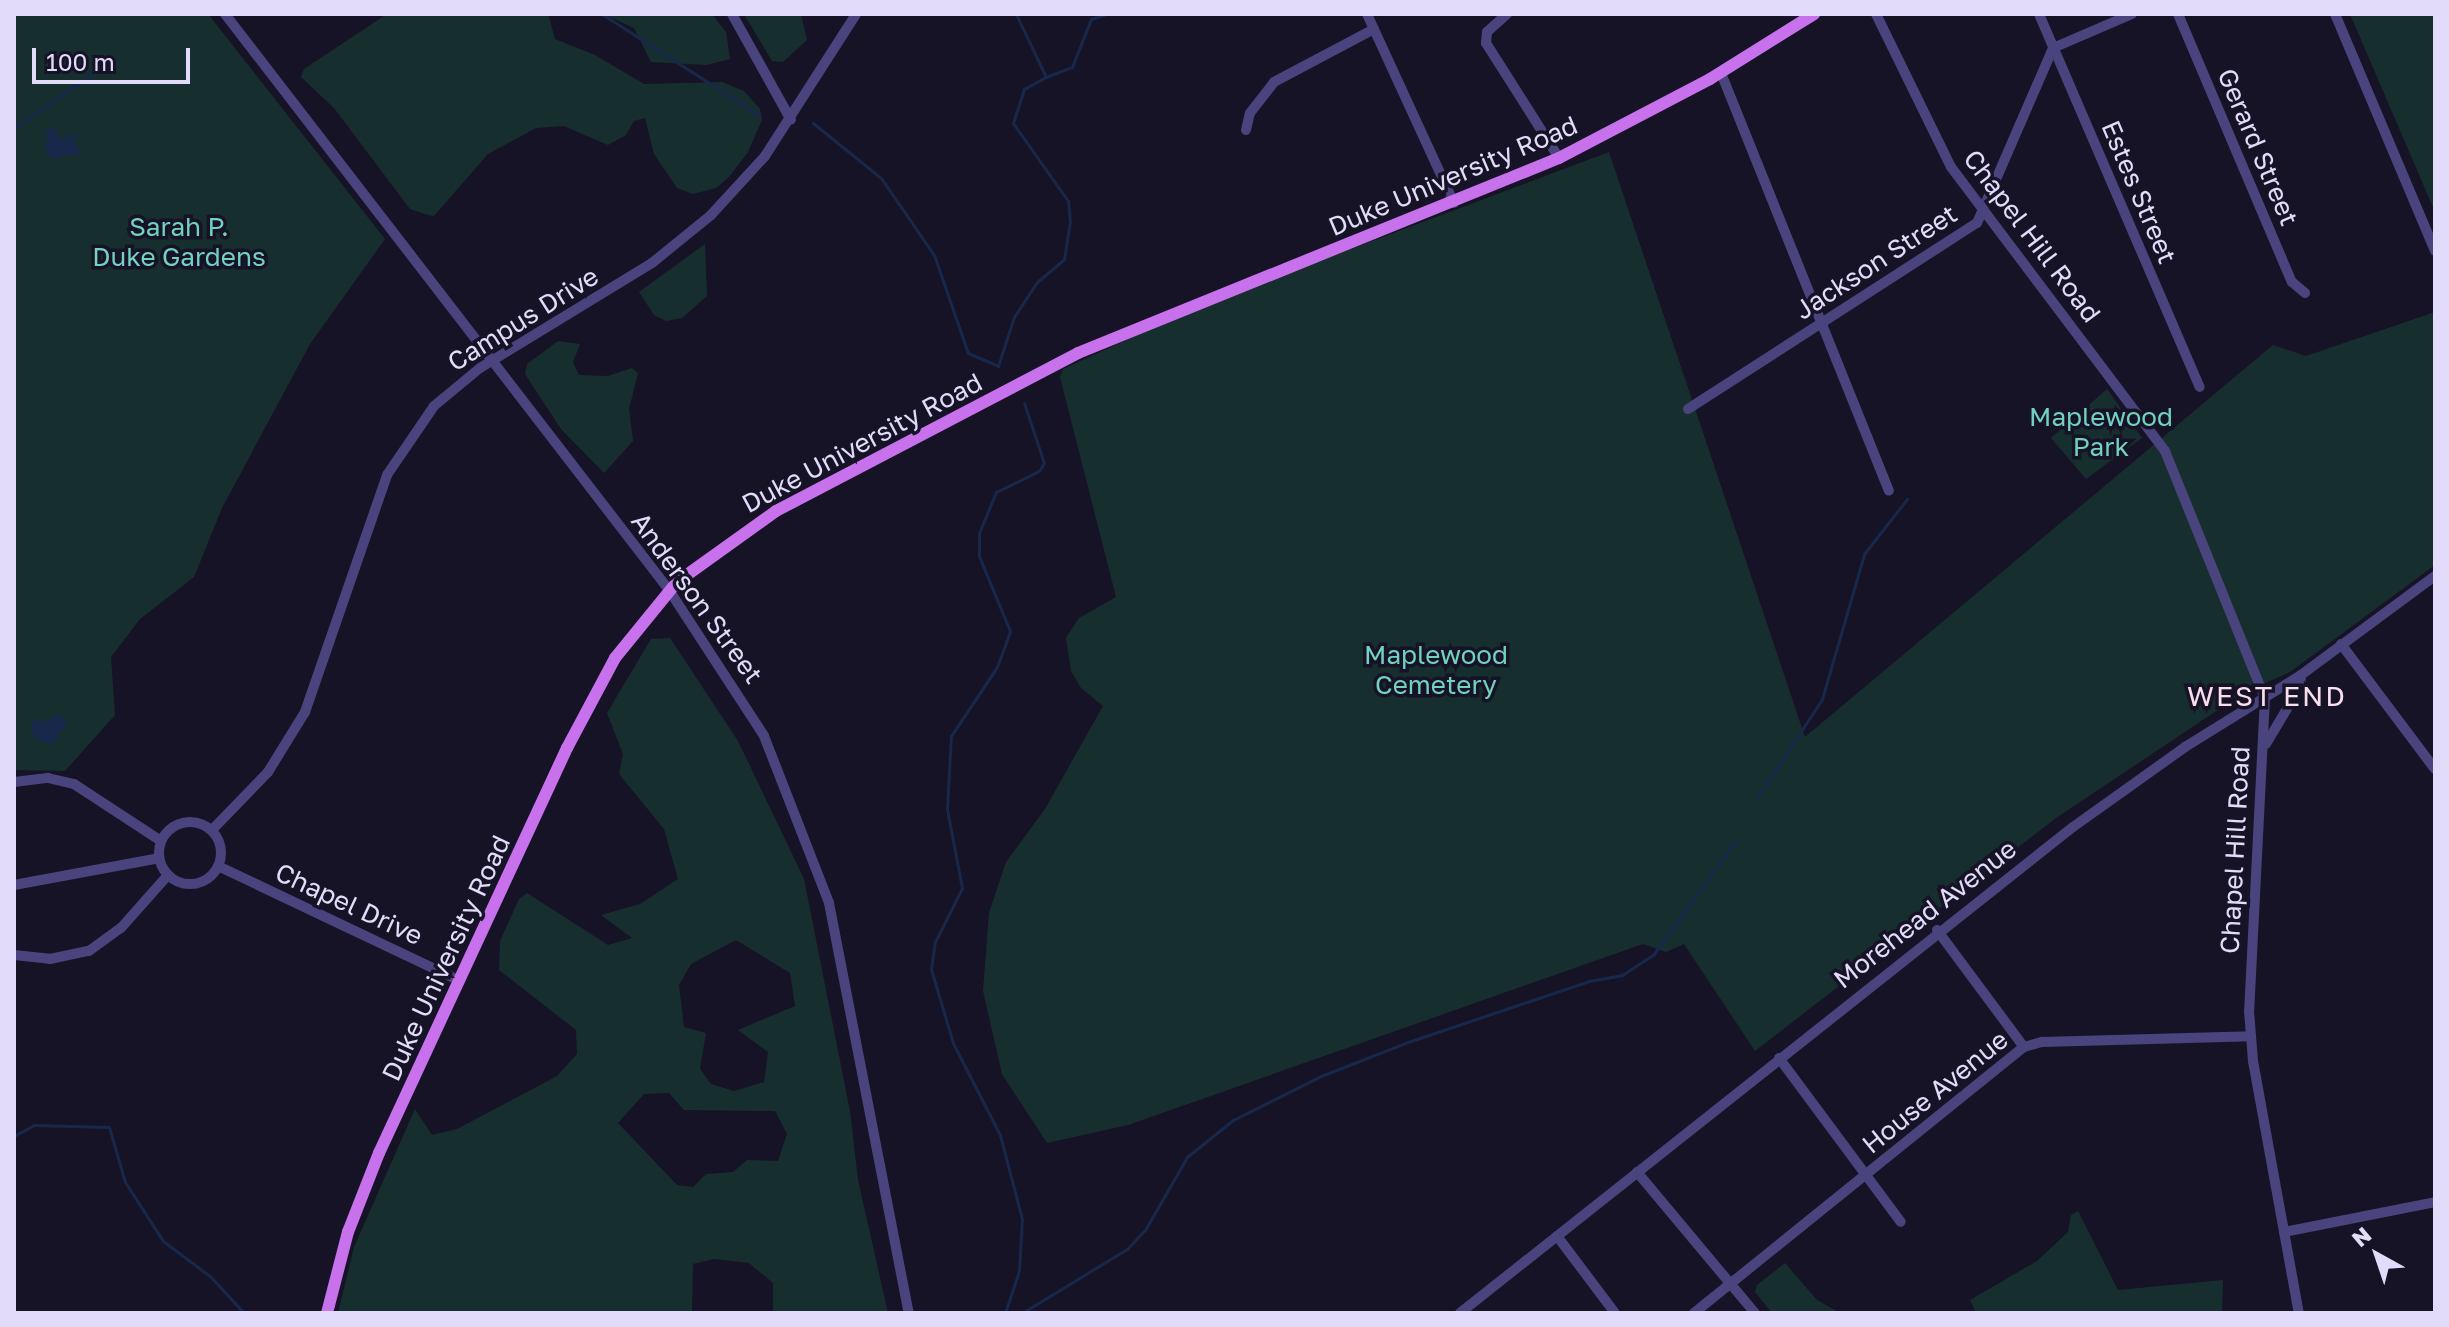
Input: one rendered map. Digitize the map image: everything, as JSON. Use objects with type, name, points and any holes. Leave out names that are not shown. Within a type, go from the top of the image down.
[{"type":"main road","name":"Duke University Road","points":[[327,1313],[353,1219],[587,709],[615,658],[669,590],[722,545],[776,511],[1078,353],[1208,296],[1454,203],[1559,158],[1721,73],[1814,14]]},
{"type":"street","name":"Anderson Street","points":[[225,14],[669,590],[764,736],[820,871],[845,968],[895,1257],[909,1313]]},
{"type":"street","points":[[732,14],[791,120]]},
{"type":"street","name":"Campus Drive","points":[[212,830],[268,772],[305,712],[349,575],[394,462],[434,406],[492,361],[672,249],[745,180],[791,120],[856,14]]},
{"type":"street","points":[[1367,14],[1454,203]]},
{"type":"street","points":[[1507,14],[1487,32],[1486,43],[1559,158]]},
{"type":"street","name":"Chapel Hill Road","points":[[1876,14],[1940,150],[2165,451],[2265,698],[2260,757],[2251,1036],[2299,1313]]},
{"type":"street","name":"Estes Street","points":[[2039,14],[2200,387]]},
{"type":"street","points":[[2053,48],[2132,14]]},
{"type":"street","name":"Gerard Street","points":[[2178,14],[2292,282],[2305,293]]},
{"type":"street","points":[[2335,14],[2435,251]]},
{"type":"street","points":[[1246,130],[1250,113],[1274,82],[1374,29]]},
{"type":"street","name":"Jackson Street","points":[[1688,409],[1824,323],[1985,213],[2053,48]]},
{"type":"street","points":[[1721,73],[1889,490]]},
{"type":"street","name":"Morehead Avenue","points":[[1460,1313],[1937,930],[2153,768],[2301,675],[2435,576]]},
{"type":"street","points":[[2341,644],[2435,769]]},
{"type":"street","points":[[2260,757],[2300,687],[2301,675]]},
{"type":"street","points":[[14,782],[48,778],[74,784],[161,841]]},
{"type":"street","points":[[184,822],[212,830],[221,847],[218,866],[196,883],[168,875],[159,858],[161,841],[184,822]]},
{"type":"street","points":[[14,885],[159,858]]},
{"type":"street","name":"Chapel Drive","points":[[218,866],[460,981]]},
{"type":"street","points":[[14,955],[50,959],[89,951],[121,928],[168,875]]},
{"type":"street","points":[[1937,930],[2024,1047]]},
{"type":"street","name":"House Avenue","points":[[1694,1313],[2024,1047],[2042,1042],[2251,1036]]},
{"type":"street","points":[[1779,1058],[1901,1222]]},
{"type":"street","points":[[1637,1172],[1755,1313]]},
{"type":"street","points":[[2284,1232],[2435,1202]]},
{"type":"street","points":[[1557,1236],[1615,1313]]},
{"type":"green space","name":"Sarah P. Duke Gardens","points":[[14,14],[208,14],[385,239],[310,344],[222,508],[194,577],[140,619],[111,657],[115,715],[65,771],[14,770]]},
{"type":"green space","points":[[387,14],[548,14],[555,39],[595,55],[644,84],[722,82],[744,91],[760,109],[762,120],[748,152],[729,177],[716,188],[693,194],[677,188],[654,154],[645,118],[634,121],[626,135],[608,145],[564,126],[536,128],[488,154],[434,216],[428,215],[410,209],[334,108],[301,77],[304,69]]},
{"type":"green space","points":[[603,14],[712,14],[726,32],[730,59],[706,65],[651,62],[634,28]]},
{"type":"green space","points":[[744,14],[801,14],[807,40],[783,62],[772,61]]},
{"type":"green space","points":[[2350,14],[2435,14],[2435,212]]},
{"type":"green space","name":"Maplewood Cemetery","points":[[1609,152],[1805,737],[2273,345],[2306,356],[2435,312],[2435,565],[2290,672],[2243,693],[2056,818],[1755,1051],[1684,944],[1666,952],[1643,944],[1128,1125],[1047,1143],[1002,1074],[983,991],[989,913],[1006,862],[1045,809],[1103,706],[1081,688],[1071,671],[1066,638],[1079,618],[1116,597],[1060,377],[1063,369],[1210,302]]},
{"type":"green space","points":[[705,244],[707,296],[682,318],[666,321],[654,315],[639,292]]},
{"type":"green space","points":[[558,341],[580,344],[573,362],[579,375],[608,376],[632,368],[638,373],[629,409],[633,441],[604,473],[561,429],[525,374],[527,364]]},
{"type":"green space","name":"Maplewood Park","points":[[2107,389],[2142,438],[2086,479],[2051,438]]},
{"type":"green space","points":[[670,638],[738,741],[804,879],[850,1111],[858,1180],[888,1313],[773,1313],[773,1283],[749,1263],[714,1259],[693,1264],[692,1313],[338,1313],[354,1247],[415,1109],[432,1135],[457,1129],[557,1076],[577,1054],[576,1030],[499,970],[500,941],[519,899],[527,893],[608,945],[632,938],[601,915],[640,904],[678,879],[664,829],[619,774],[623,754],[607,713],[651,639]],"holes":[[[736,940],[790,973],[795,1006],[738,1030],[768,1052],[764,1082],[734,1091],[711,1084],[700,1069],[706,1033],[684,1027],[679,985],[691,964]],[[669,1093],[684,1110],[775,1111],[787,1134],[778,1161],[747,1160],[733,1172],[706,1174],[693,1187],[677,1185],[618,1123],[644,1094]]]},
{"type":"green space","points":[[2078,1211],[2118,1290],[2223,1280],[2222,1313],[1976,1313],[1970,1300],[2037,1261],[2068,1232],[2071,1215]]},
{"type":"green space","points":[[1785,1263],[1817,1300],[1840,1313],[1772,1313],[1755,1292],[1757,1285]]},
{"type":"water","points":[[55,129],[60,139],[81,133],[72,142],[83,153],[54,158],[46,153],[47,130]]},
{"type":"water","points":[[60,714],[67,723],[52,745],[33,737],[31,720],[45,722]]},
{"type":"waterway","points":[[602,14],[759,115]]},
{"type":"waterway","points":[[813,123],[881,178],[934,255],[968,353],[998,366],[1014,317],[1037,282],[1064,259],[1070,222],[1068,201],[1013,123],[1024,89],[1046,77],[1016,14]]},
{"type":"waterway","points":[[1046,77],[1072,67],[1091,19],[1106,14]]},
{"type":"waterway","points":[[14,128],[96,71]]},
{"type":"waterway","points":[[1005,1313],[1019,1271],[1022,1219],[1000,1135],[953,1043],[931,969],[935,942],[962,888],[947,809],[951,736],[997,667],[1010,631],[979,556],[979,533],[996,492],[1039,471],[1044,463],[1024,403]]},
{"type":"waterway","points":[[1756,800],[1822,699],[1864,554],[1907,499]]},
{"type":"waterway","points":[[1022,1313],[1127,1249],[1145,1230],[1187,1157],[1233,1120],[1321,1076],[1408,1042],[1589,981],[1622,975],[1653,955],[1737,839]]},
{"type":"waterway","points":[[14,1136],[34,1125],[109,1127],[125,1182],[163,1241],[211,1277],[244,1313]]},
{"type":"district","name":"WEST END","points":[[2267,696]]}]
